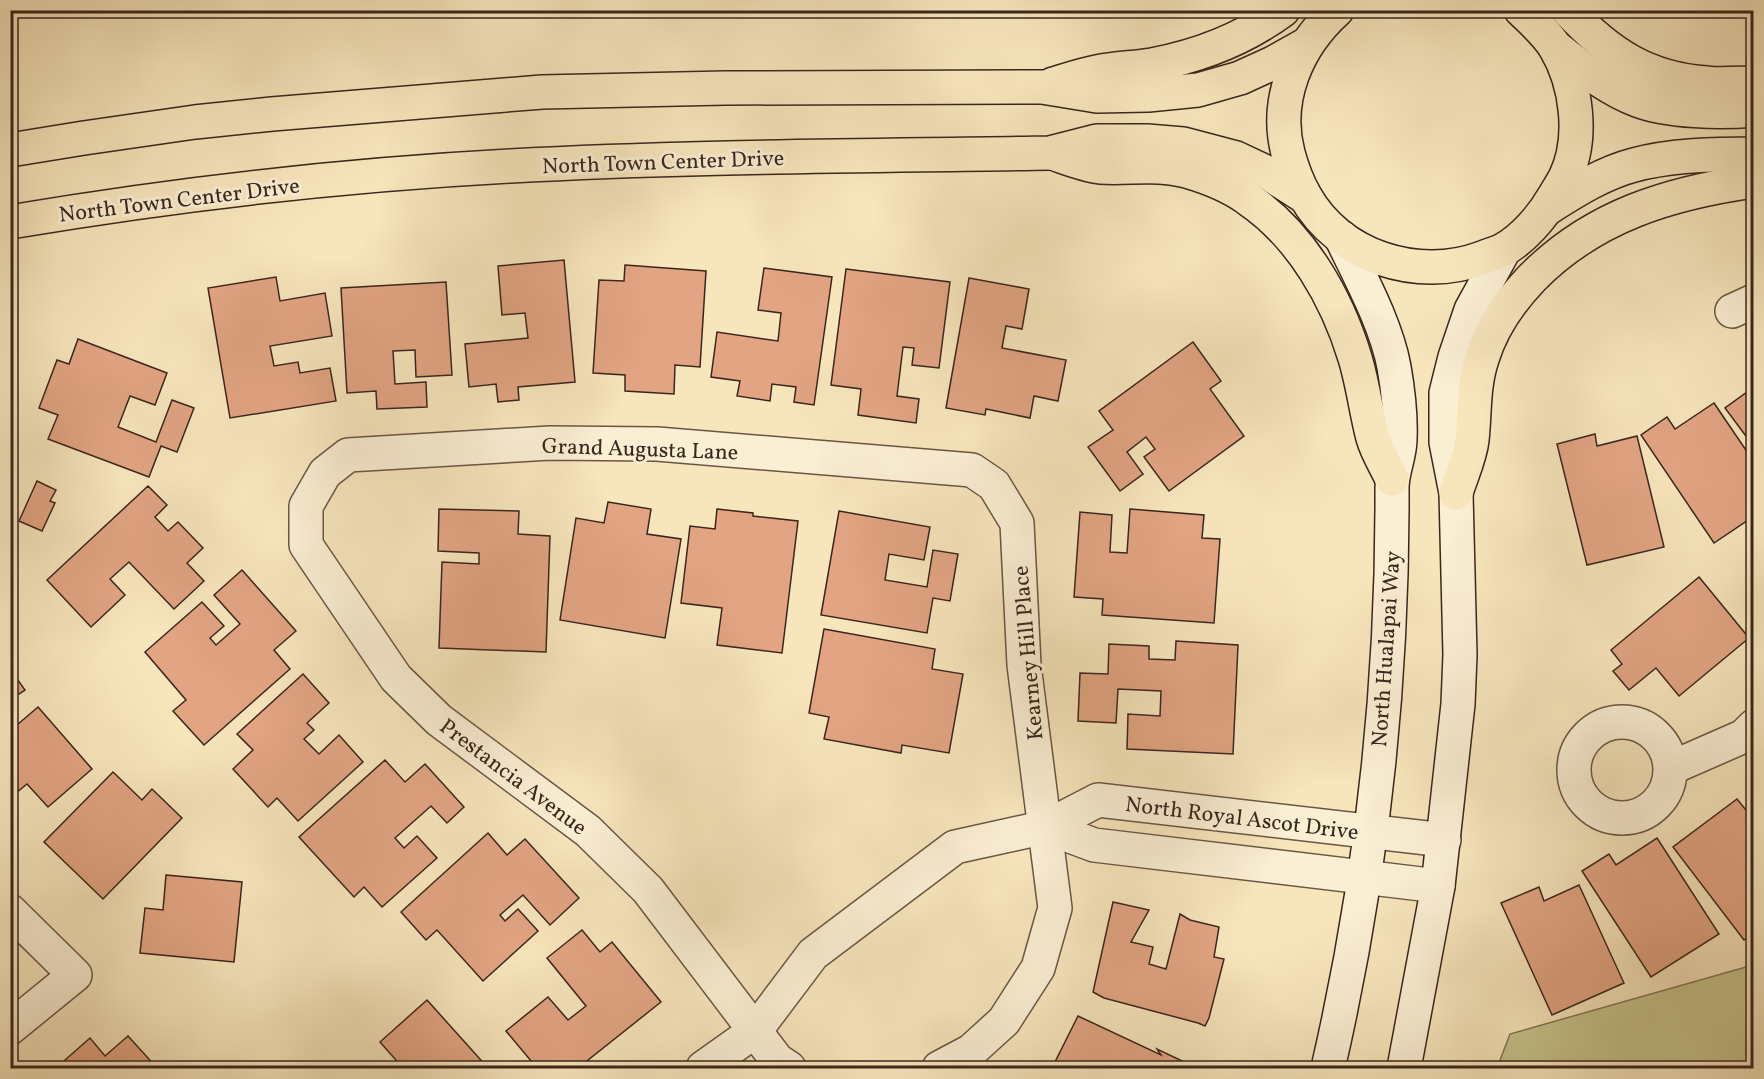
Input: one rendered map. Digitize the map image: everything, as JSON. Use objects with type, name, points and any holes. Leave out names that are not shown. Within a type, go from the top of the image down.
[{"type":"main road","points":[[1042,87],[1098,71],[1151,65],[1195,55],[1233,40],[1264,24],[1283,10]]},
{"type":"main road","points":[[1337,10],[1323,23],[1307,44],[1295,68],[1287,93],[1284,120],[1287,147],[1294,173],[1305,197],[1321,219],[1341,237],[1364,252],[1388,262],[1415,267],[1442,267],[1469,263],[1504,250],[1537,222],[1566,177],[1573,151],[1576,124],[1574,97],[1555,47],[1539,26],[1521,10]]},
{"type":"main road","points":[[1568,10],[1588,32],[1610,49],[1634,64],[1665,77],[1707,83],[1754,84]]},
{"type":"main road","points":[[10,150],[206,121],[364,105],[542,92],[725,87],[1042,87],[1097,96],[1148,95],[1198,90],[1240,78],[1307,44]]},
{"type":"main road","points":[[1555,47],[1611,86],[1638,100],[1668,108],[1708,112],[1754,110]]},
{"type":"main road","name":"North Town Center Drive","points":[[10,222],[104,207],[300,183],[507,166],[649,160],[1050,153],[1097,141],[1183,144],[1236,158],[1268,173],[1305,197]]},
{"type":"main road","points":[[1050,153],[1098,167],[1158,167],[1184,171],[1227,187],[1249,199],[1277,224],[1292,239],[1320,279],[1346,330],[1356,360],[1374,440],[1392,479]]},
{"type":"main road","points":[[1547,209],[1606,175],[1633,165],[1668,158],[1754,154]]},
{"type":"main road","points":[[1456,493],[1472,442],[1474,392],[1482,358],[1503,315],[1520,291],[1549,261],[1570,244],[1631,211],[1682,194],[1754,181]]},
{"type":"street","name":"North Hualapai Way","points":[[1328,1068],[1340,1017],[1371,832],[1388,634],[1392,479],[1400,441],[1394,366],[1371,300],[1341,237]]},
{"type":"street","points":[[1404,1068],[1438,886],[1458,704],[1460,655],[1456,493],[1446,442],[1446,393],[1470,310],[1504,250]]},
{"type":"street","name":"Grand Augusta Lane","points":[[306,506],[326,473],[348,455],[550,443],[657,444],[972,470],[994,485]]},
{"type":"street","name":"Kearney Hill Place","points":[[994,485],[1017,523],[1024,665],[1046,827]]},
{"type":"street","name":"Prestancia Avenue","points":[[306,506],[306,545],[396,678],[439,720],[588,831],[648,890],[755,1031]]},
{"type":"street","points":[[1671,768],[1744,736],[1754,726]]},
{"type":"street","name":"North Royal Ascot Drive","points":[[703,1068],[755,1031],[813,954],[955,847],[1046,827],[1098,800],[1444,840]]},
{"type":"street","points":[[939,1068],[971,1051],[1004,1022],[1038,968],[1055,908],[1046,827]]},
{"type":"street","name":"North Royal Ascot Drive","points":[[1046,827],[1094,845],[1438,886]]},
{"type":"street","points":[[10,911],[75,975],[10,1028]]},
{"type":"street","points":[[755,1031],[777,1060],[789,1068]]},
{"type":"shaded area","points":[[1753,965],[1753,1068],[1497,1068],[1510,1034]]},
{"type":"building","points":[[564,260],[575,382],[518,387],[519,400],[498,402],[496,384],[469,387],[465,344],[528,338],[525,313],[502,315],[498,266]]},
{"type":"building","points":[[625,265],[706,271],[700,367],[675,365],[674,394],[625,391],[625,375],[593,373],[599,280],[624,281]]},
{"type":"building","points":[[764,268],[832,277],[814,405],[794,402],[796,387],[772,384],[770,401],[737,396],[740,381],[711,377],[717,332],[778,341],[781,313],[758,310]]},
{"type":"building","points":[[846,269],[950,282],[939,368],[912,365],[914,348],[903,347],[897,396],[919,399],[916,423],[858,415],[861,389],[831,385]]},
{"type":"building","points":[[276,277],[280,301],[325,293],[332,336],[270,346],[274,366],[298,362],[300,373],[330,368],[336,401],[230,418],[208,288]]},
{"type":"building","points":[[969,278],[1029,289],[1022,329],[1006,326],[1002,348],[1066,360],[1058,401],[1034,396],[1030,418],[986,409],[985,415],[946,408]]},
{"type":"building","points":[[446,282],[452,375],[416,377],[415,350],[393,351],[395,384],[426,382],[427,407],[377,409],[376,391],[347,393],[341,288]]},
{"type":"building","points":[[78,339],[167,373],[155,405],[130,396],[118,427],[156,442],[172,400],[194,408],[177,452],[161,446],[149,477],[48,439],[58,415],[39,408],[57,360],[69,364]]},
{"type":"building","points":[[1193,342],[1221,381],[1210,389],[1244,436],[1169,491],[1144,457],[1155,449],[1146,437],[1127,452],[1143,474],[1120,491],[1088,447],[1113,430],[1099,411]]},
{"type":"building","points":[[1754,387],[1754,447],[1725,408]]},
{"type":"building","points":[[1714,403],[1754,462],[1754,516],[1714,543],[1641,435],[1667,417],[1675,429]]},
{"type":"building","points":[[1595,434],[1597,446],[1637,436],[1664,547],[1587,565],[1557,444]]},
{"type":"building","points":[[37,481],[56,490],[50,501],[55,503],[42,531],[19,521]]},
{"type":"building","points":[[148,486],[167,505],[155,517],[168,531],[178,522],[203,548],[187,563],[204,581],[174,609],[129,562],[110,579],[125,595],[91,627],[47,580]]},
{"type":"building","points":[[608,502],[651,509],[647,534],[681,539],[665,638],[560,620],[576,518],[604,523]]},
{"type":"building","points":[[439,509],[519,511],[518,534],[550,536],[546,652],[439,648],[442,562],[479,564],[479,553],[438,551]]},
{"type":"building","points":[[717,509],[798,521],[782,653],[717,645],[722,608],[681,603],[690,526],[715,529]]},
{"type":"building","points":[[1130,509],[1204,515],[1202,538],[1220,539],[1214,623],[1102,615],[1103,599],[1074,597],[1080,512],[1112,515],[1110,552],[1127,553]]},
{"type":"building","points":[[839,511],[930,527],[924,560],[889,554],[885,580],[927,587],[933,550],[958,554],[950,601],[933,598],[927,633],[821,615]]},
{"type":"building","points":[[242,570],[296,631],[274,650],[290,669],[204,745],[173,711],[186,700],[145,652],[202,602],[224,626],[210,638],[216,645],[240,624],[214,595]]},
{"type":"building","points":[[1699,577],[1749,638],[1679,696],[1656,668],[1629,690],[1613,671],[1622,664],[1611,650]]},
{"type":"building","points":[[824,629],[935,649],[932,669],[963,674],[949,753],[902,745],[901,753],[824,739],[829,717],[809,713]]},
{"type":"building","points":[[1176,641],[1238,645],[1233,754],[1127,749],[1128,714],[1160,716],[1161,691],[1118,689],[1116,723],[1078,721],[1080,673],[1108,674],[1109,644],[1149,646],[1149,659],[1175,660]]},
{"type":"building","points":[[10,669],[25,690],[10,700]]},
{"type":"building","points":[[303,674],[329,703],[307,723],[314,730],[304,739],[319,754],[339,735],[363,762],[298,821],[277,798],[268,807],[233,769],[253,750],[237,734]]},
{"type":"building","points":[[38,707],[92,769],[48,807],[27,784],[10,798],[10,731]]},
{"type":"building","points":[[385,760],[405,782],[425,764],[464,807],[447,823],[431,806],[395,838],[404,848],[417,836],[437,858],[382,907],[364,887],[354,897],[299,837]]},
{"type":"building","points":[[113,772],[142,800],[152,789],[182,818],[103,899],[44,842]]},
{"type":"building","points":[[1737,799],[1754,820],[1754,933],[1744,940],[1673,847]]},
{"type":"building","points":[[488,833],[507,855],[525,839],[579,898],[550,925],[523,895],[500,915],[505,921],[518,909],[538,931],[483,981],[437,930],[426,940],[401,912]]},
{"type":"building","points":[[1657,838],[1719,934],[1651,977],[1582,871],[1609,854],[1616,865]]},
{"type":"building","points":[[166,875],[242,882],[234,962],[140,953],[145,908],[163,910]]},
{"type":"building","points":[[1579,885],[1624,983],[1552,1015],[1501,903],[1539,887],[1544,901]]},
{"type":"building","points":[[1113,902],[1149,910],[1131,942],[1153,947],[1149,964],[1166,969],[1180,914],[1190,920],[1219,927],[1214,957],[1224,959],[1205,1026],[1104,998],[1093,992]]},
{"type":"building","points":[[582,930],[600,952],[612,942],[661,1002],[578,1068],[537,1068],[506,1031],[548,997],[568,1020],[586,1006],[547,958]]},
{"type":"building","points":[[427,1000],[488,1068],[427,1068],[422,1063],[416,1068],[403,1068],[380,1042]]},
{"type":"building","points":[[1078,1016],[1161,1055],[1157,1049],[1197,1068],[1057,1068],[1054,1064]]},
{"type":"building","points":[[128,1036],[157,1068],[56,1068],[90,1038],[105,1056]]}]
